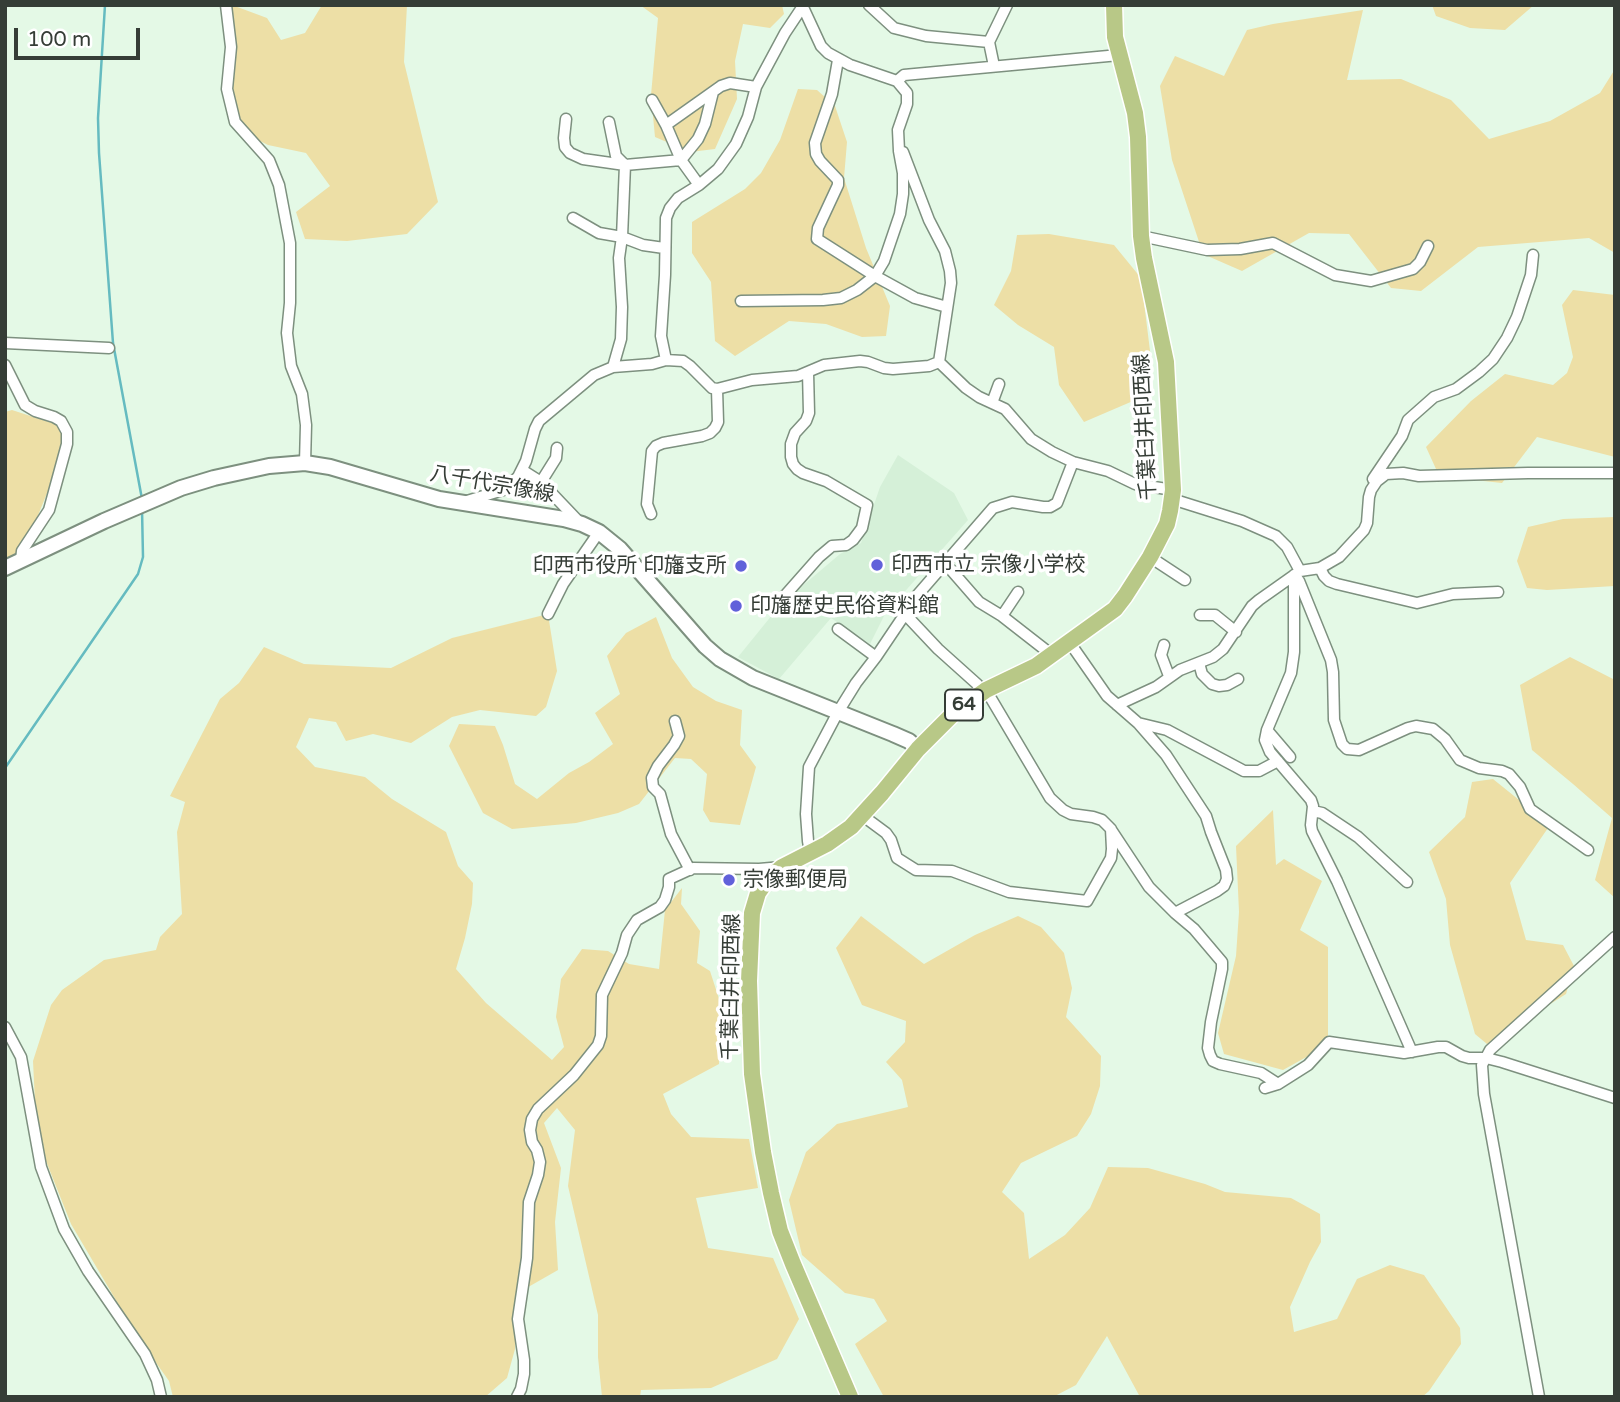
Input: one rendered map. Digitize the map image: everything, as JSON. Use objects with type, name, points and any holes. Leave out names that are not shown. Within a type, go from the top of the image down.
[{"type":"main road","name":"千葉臼井印西線","points":[[850,1397],[780,1231],[766,1166],[751,1074],[749,1032],[752,913],[762,886],[782,866],[827,844],[863,816],[918,749],[953,714],[984,691],[1036,666],[1115,609],[1150,557],[1167,524],[1172,495],[1166,362],[1144,258],[1138,137],[1135,113],[1115,37],[1114,5]]},
{"type":"main road","name":"八千代宗像線","points":[[5,568],[149,500],[181,488],[269,466],[305,463],[330,467],[439,499],[564,519],[599,532],[621,549],[705,646],[720,659],[753,678],[909,741],[918,749]]},
{"type":"street","points":[[226,5],[231,47],[227,89],[235,122],[269,160],[279,185],[290,243],[287,333],[291,366],[302,394],[305,415],[305,463]]},
{"type":"street","points":[[869,5],[894,28],[926,36],[989,42]]},
{"type":"street","points":[[994,66],[989,42],[1007,5]]},
{"type":"street","points":[[741,301],[841,298],[857,290],[875,276],[884,261],[895,231],[903,194],[898,130],[908,98],[904,87],[897,81],[838,60],[828,53],[821,46],[803,6]]},
{"type":"street","points":[[666,360],[661,336],[666,218],[678,198],[718,169],[736,144],[757,87],[785,33],[803,6]]},
{"type":"street","points":[[897,81],[904,75],[1119,55]]},
{"type":"street","points":[[838,60],[828,110],[815,143],[820,161],[838,180],[817,236],[819,241],[915,298],[947,307]]},
{"type":"street","points":[[666,125],[721,86],[730,83],[757,87]]},
{"type":"street","points":[[566,119],[565,147],[570,153],[583,159],[625,165],[681,160],[698,139],[705,124],[713,92]]},
{"type":"street","points":[[652,100],[681,160],[699,185]]},
{"type":"street","points":[[609,122],[616,156],[625,165],[619,258],[621,339],[613,367]]},
{"type":"street","points":[[898,140],[929,219],[945,251],[950,271],[951,283],[939,362]]},
{"type":"street","points":[[573,218],[598,233],[664,248]]},
{"type":"street","points":[[1141,236],[1207,250],[1240,249],[1273,243],[1335,275],[1371,281],[1413,269],[1420,262],[1427,246]]},
{"type":"street","points":[[1117,705],[1156,687],[1180,670],[1213,657],[1223,649],[1259,600],[1297,573],[1320,568],[1339,557],[1364,530],[1374,477],[1402,436],[1408,420],[1434,397],[1456,389],[1479,372],[1493,359],[1507,338],[1531,275],[1533,255]]},
{"type":"street","points":[[5,342],[109,348]]},
{"type":"street","points":[[460,504],[503,490],[518,477],[539,421],[594,375],[613,367],[652,364],[666,360],[683,361],[712,388],[717,389],[752,380],[798,376],[824,365],[860,361],[892,369],[929,366],[939,362]]},
{"type":"street","points":[[939,362],[979,397],[1005,409],[1031,439],[1052,452],[1073,462],[1108,471],[1135,484],[1242,521],[1276,536],[1287,547],[1331,660],[1334,720],[1342,744],[1347,749],[1359,750],[1416,726],[1433,729],[1446,739],[1460,760],[1479,768],[1510,774],[1520,787],[1530,809],[1588,850]]},
{"type":"street","points":[[5,365],[25,405],[61,421],[67,432],[67,444],[49,510],[22,551],[21,560]]},
{"type":"street","points":[[781,600],[832,546],[846,545],[853,540],[862,527],[867,505],[826,481],[803,473],[793,464],[790,457],[791,444],[809,413],[808,372]]},
{"type":"street","points":[[992,403],[999,384]]},
{"type":"street","points":[[651,514],[647,504],[652,451],[663,443],[710,433],[718,422],[717,389]]},
{"type":"street","points":[[541,482],[556,458],[557,448]]},
{"type":"street","points":[[810,852],[806,814],[809,767],[838,712],[905,614],[907,607],[993,508],[1012,502],[1043,508],[1057,503],[1073,462]]},
{"type":"street","points":[[522,471],[541,482],[582,524]]},
{"type":"street","points":[[1371,490],[1386,474],[1395,473],[1419,476],[1615,473]]},
{"type":"street","points":[[548,614],[563,584],[599,532]]},
{"type":"street","points":[[1150,557],[1185,580]]},
{"type":"street","points":[[945,563],[979,602],[1002,616],[1052,655]]},
{"type":"street","points":[[1320,568],[1329,581],[1337,584],[1417,603],[1453,594],[1497,592]]},
{"type":"street","points":[[1297,573],[1291,673],[1265,740],[1267,747],[1311,800],[1312,831],[1337,881],[1412,1052]]},
{"type":"street","points":[[1002,616],[1018,592]]},
{"type":"street","points":[[905,614],[984,691],[1050,798],[1063,810],[1093,817],[1110,828],[1149,887],[1194,929],[1222,962],[1208,1048],[1213,1061],[1261,1073],[1278,1084]]},
{"type":"street","points":[[1200,615],[1215,615],[1236,632]]},
{"type":"street","points":[[838,629],[876,657]]},
{"type":"street","points":[[1070,643],[1107,696],[1138,723],[1166,755],[1206,816],[1227,879],[1224,886],[1217,891],[1175,913]]},
{"type":"street","points":[[1164,645],[1161,655],[1169,676]]},
{"type":"street","points":[[1199,663],[1202,674],[1212,684],[1227,685],[1238,679]]},
{"type":"street","points":[[675,721],[679,736],[657,766],[652,778],[653,787],[660,794],[671,834],[690,870]]},
{"type":"street","points":[[1138,723],[1167,730],[1244,771],[1259,771],[1278,761]]},
{"type":"street","points":[[1267,730],[1290,757]]},
{"type":"street","points":[[1313,811],[1321,813],[1359,837],[1406,882]]},
{"type":"street","points":[[863,816],[886,833],[897,858],[916,870],[951,871],[1009,892],[1087,901],[1111,858],[1110,828]]},
{"type":"street","points":[[517,1397],[522,1389],[524,1374],[519,1319],[527,1258],[529,1202],[540,1162],[532,1142],[532,1119],[538,1109],[574,1075],[598,1045],[601,1036],[602,995],[617,966],[627,935],[637,920],[660,907],[669,887],[669,879],[690,870],[782,866]]},
{"type":"street","points":[[1538,1397],[1484,1094],[1482,1065],[1490,1050],[1615,937]]},
{"type":"street","points":[[5,1027],[21,1057],[41,1167],[60,1219],[88,1271],[145,1354],[157,1380],[161,1397]]},
{"type":"street","points":[[1265,1088],[1278,1084],[1308,1065],[1329,1042],[1404,1054],[1446,1047],[1462,1056],[1502,1062],[1615,1098]]},
{"type":"shaded area","points":[[226,5],[267,18],[281,40],[305,33],[322,5],[407,5],[404,62],[438,202],[407,234],[347,241],[305,239],[296,212],[330,186],[306,153],[268,145],[244,133],[232,96]]},
{"type":"shaded area","points":[[640,5],[782,5],[784,14],[770,28],[743,24],[735,61],[737,99],[715,149],[690,152],[655,137],[651,95],[658,18]]},
{"type":"shaded area","points":[[1432,5],[1534,5],[1505,30],[1470,28],[1436,16]]},
{"type":"shaded area","points":[[1363,10],[1347,80],[1401,79],[1451,100],[1489,139],[1550,121],[1600,93],[1615,69],[1615,253],[1589,238],[1478,247],[1421,291],[1391,288],[1349,234],[1309,233],[1242,271],[1203,254],[1172,160],[1160,86],[1175,56],[1224,76],[1247,30]]},
{"type":"shaded area","points":[[798,89],[817,90],[835,106],[847,142],[844,178],[866,248],[890,306],[886,336],[862,337],[826,324],[789,321],[735,356],[715,341],[711,282],[692,253],[692,222],[745,189],[761,173],[780,140]]},
{"type":"shaded area","points":[[1049,234],[1114,245],[1141,278],[1152,367],[1133,401],[1084,422],[1059,385],[1054,347],[1018,325],[994,305],[1011,271],[1017,235]]},
{"type":"shaded area","points":[[1573,290],[1615,295],[1615,457],[1537,437],[1502,483],[1456,478],[1436,469],[1426,447],[1471,401],[1505,374],[1553,385],[1567,373],[1573,357],[1562,305]]},
{"type":"shaded area","points":[[12,410],[58,425],[67,444],[30,535],[15,560],[5,564],[5,412]]},
{"type":"shaded area","name":"印西市立 宗像小学校","points":[[898,455],[954,493],[968,520],[885,614],[870,644],[831,618],[779,679],[738,657],[781,604],[840,554],[861,543],[880,487]]},
{"type":"shaded area","points":[[1615,517],[1615,586],[1547,590],[1527,588],[1517,561],[1528,527],[1563,519]]},
{"type":"shaded area","points":[[548,614],[557,671],[546,707],[536,716],[480,710],[452,717],[411,743],[373,734],[346,741],[336,722],[309,718],[296,747],[315,767],[365,777],[392,799],[446,832],[458,866],[473,883],[472,904],[456,969],[486,1003],[552,1060],[564,1047],[556,1017],[561,979],[582,949],[608,951],[629,964],[659,969],[665,910],[682,888],[681,904],[700,931],[697,963],[710,971],[721,1005],[719,1064],[663,1094],[671,1114],[691,1137],[749,1139],[758,1188],[696,1198],[708,1248],[773,1258],[799,1319],[777,1359],[711,1388],[641,1390],[640,1397],[602,1397],[598,1315],[568,1186],[575,1130],[557,1108],[544,1123],[561,1168],[555,1222],[558,1270],[516,1294],[515,1349],[507,1378],[485,1397],[173,1397],[169,1381],[137,1336],[71,1224],[46,1161],[35,1102],[33,1061],[51,1005],[62,990],[104,960],[156,950],[160,937],[182,914],[177,832],[185,802],[170,796],[220,699],[239,683],[264,647],[304,664],[391,668],[452,638]]},
{"type":"shaded area","points":[[656,617],[672,658],[693,687],[716,701],[742,710],[740,745],[756,767],[740,825],[710,822],[703,810],[707,774],[691,759],[675,758],[639,804],[618,813],[576,823],[512,829],[483,813],[449,746],[459,724],[495,726],[515,784],[537,799],[569,773],[613,744],[595,713],[620,694],[607,656],[626,633]]},
{"type":"shaded area","points":[[1570,657],[1615,680],[1615,898],[1595,880],[1612,818],[1532,750],[1520,685]]},
{"type":"shaded area","points":[[1493,779],[1548,828],[1510,883],[1526,940],[1563,945],[1574,966],[1566,994],[1487,1044],[1475,1034],[1450,945],[1446,899],[1429,852],[1465,817],[1472,782]]},
{"type":"shaded area","points":[[1273,810],[1276,865],[1284,859],[1322,881],[1300,930],[1328,947],[1328,1045],[1283,1070],[1224,1054],[1218,1033],[1236,956],[1239,912],[1236,846]]},
{"type":"shaded area","points":[[861,916],[924,964],[975,935],[1018,916],[1041,927],[1064,953],[1072,988],[1066,1017],[1101,1056],[1100,1086],[1091,1114],[1077,1136],[1021,1163],[1002,1192],[1024,1213],[1029,1259],[1065,1235],[1090,1208],[1108,1167],[1148,1168],[1225,1192],[1291,1198],[1320,1214],[1321,1242],[1290,1307],[1294,1332],[1337,1319],[1357,1279],[1390,1265],[1424,1275],[1460,1328],[1461,1344],[1429,1391],[1422,1397],[1140,1397],[1107,1336],[1076,1385],[1053,1397],[884,1397],[855,1344],[887,1321],[874,1299],[845,1293],[802,1255],[789,1200],[806,1152],[837,1124],[908,1107],[902,1080],[886,1062],[905,1042],[906,1021],[862,1005],[836,948]]},
{"type":"waterway","points":[[105,5],[98,118],[113,343],[142,499]]},
{"type":"waterway","points":[[5,768],[138,574],[143,557],[142,509]]},
{"type":"place","name":"印西市立 宗像小学校","points":[[877,565]]},
{"type":"place","name":"印西市役所 印旛支所","points":[[741,566]]},
{"type":"place","name":"印旛歴史民俗資料館","points":[[736,606]]},
{"type":"place","name":"宗像郵便局","points":[[729,880]]}]
